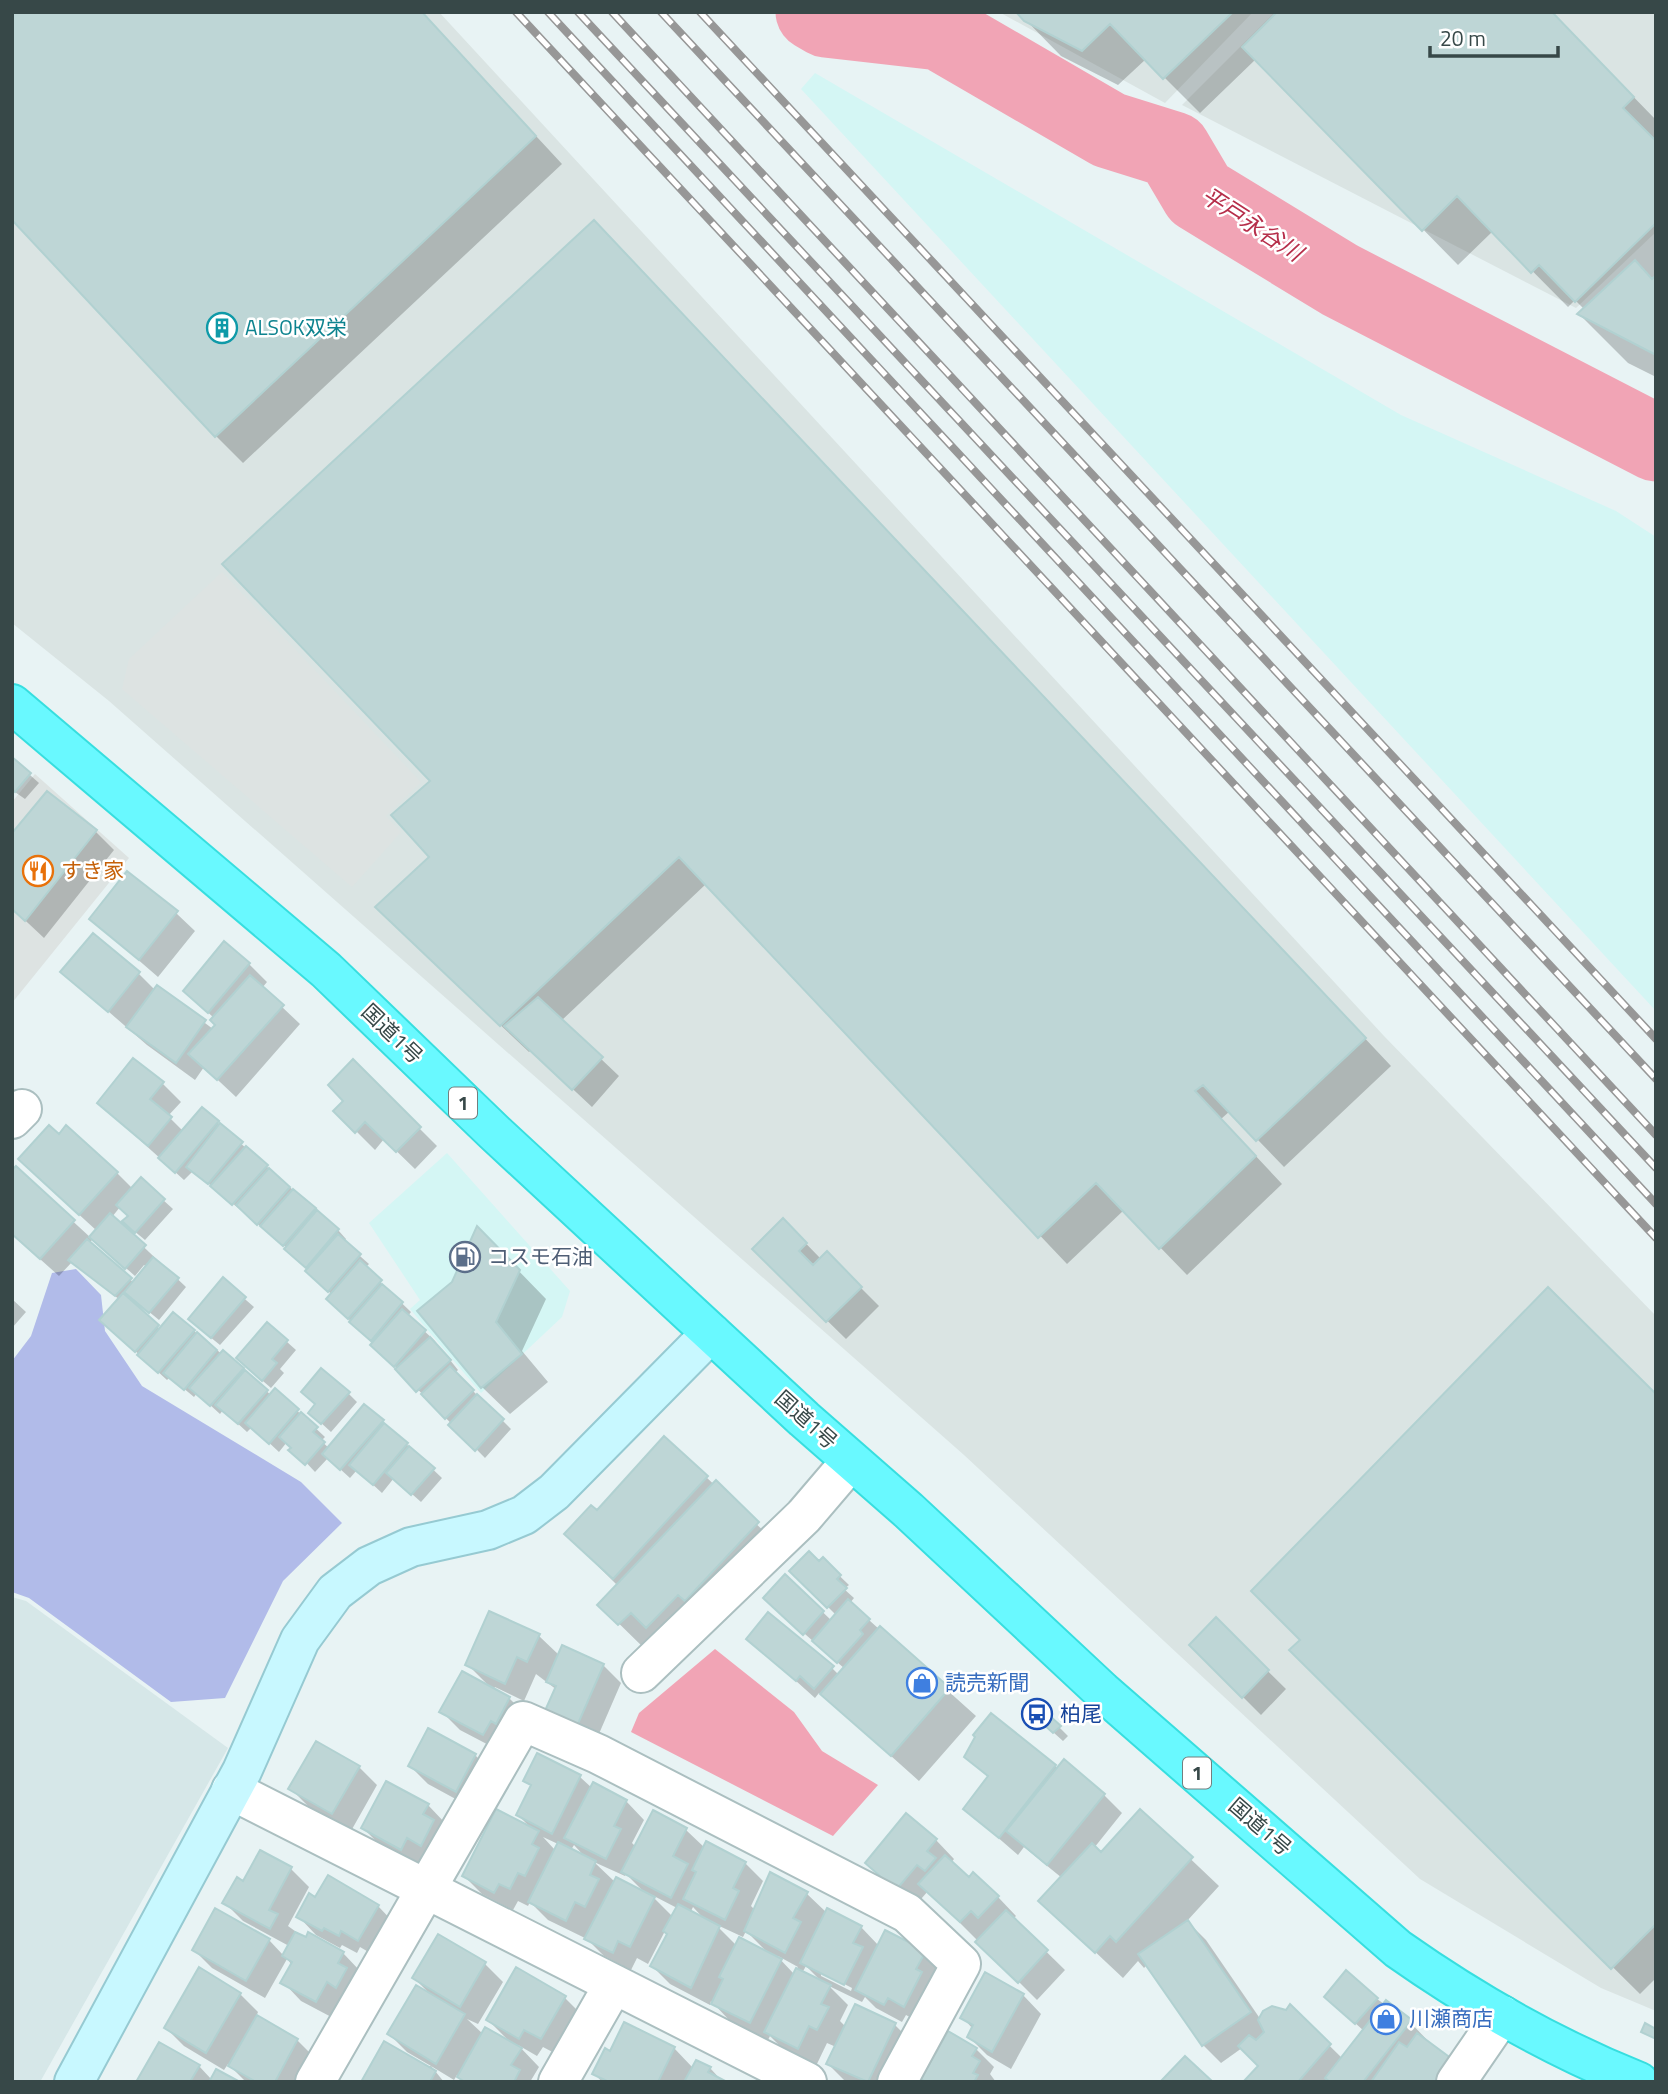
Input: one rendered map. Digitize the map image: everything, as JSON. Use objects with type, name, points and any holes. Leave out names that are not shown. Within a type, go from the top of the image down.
[{"type":"highway","name":"国道1号","points":[[12,704],[326,970],[504,1142],[1102,1691],[1398,1949],[1449,1985],[1502,2015],[1639,2082]]},
{"type":"street","points":[[74,2082],[231,1790],[299,1640],[335,1592],[369,1566],[411,1547],[488,1530],[524,1515],[554,1492],[711,1333]]},
{"type":"street","points":[[641,1672],[804,1516],[851,1461]]},
{"type":"street","points":[[315,2082],[424,1888],[523,1721],[598,1754],[907,1913],[961,1964],[897,2082]]},
{"type":"street","points":[[231,1790],[807,2082]]},
{"type":"street","points":[[558,2082],[614,1984]]},
{"type":"street","points":[[1457,2082],[1502,2015]]},
{"type":"shaded area","points":[[12,12],[439,12],[1384,1036],[1656,1316],[1656,2011],[1601,1988],[1420,1879],[964,1455],[109,701],[12,623]]},
{"type":"shaded area","points":[[999,12],[1253,12],[1165,103]]},
{"type":"shaded area","points":[[1275,12],[1656,12],[1656,232],[1576,308],[1182,105]]},
{"type":"shaded area","points":[[815,73],[1401,415],[1616,511],[1656,537],[1656,1011],[801,89]]},
{"type":"shaded area","points":[[222,572],[421,782],[386,816],[401,832],[352,887],[122,689],[129,659]]},
{"type":"shaded area","points":[[35,774],[129,858],[12,1003],[12,802]]},
{"type":"shaded area","name":"コスモ石油","points":[[447,1153],[570,1291],[562,1317],[481,1393],[410,1309],[420,1300],[369,1223]]},
{"type":"shaded area","points":[[76,1269],[101,1295],[105,1331],[142,1386],[301,1482],[342,1523],[283,1581],[225,1698],[171,1702],[29,1598],[12,1592],[12,1361],[31,1336],[52,1273]]},
{"type":"shaded area","points":[[12,1597],[26,1601],[228,1748],[40,2082],[12,2082]]},
{"type":"shaded area","points":[[715,1649],[794,1712],[822,1751],[878,1785],[833,1836],[631,1732],[639,1713]]},
{"type":"building","name":"ALSOK双栄","points":[[12,12],[422,12],[536,136],[215,437],[12,220]]},
{"type":"building","points":[[1016,12],[1233,12],[1163,79],[1110,24],[1082,51],[1024,21]]},
{"type":"building","points":[[1277,12],[1552,12],[1634,97],[1623,108],[1656,141],[1656,223],[1575,302],[1539,265],[1531,273],[1457,196],[1422,231],[1242,47]]},
{"type":"building","points":[[594,220],[1366,1038],[1256,1141],[1203,1085],[1195,1091],[1256,1156],[1159,1249],[1096,1183],[1038,1238],[679,857],[500,1026],[375,907],[429,857],[391,815],[430,781],[222,564]]},
{"type":"building","points":[[1635,260],[1652,279],[1656,275],[1656,355],[1577,314]]},
{"type":"building","points":[[12,757],[31,773],[15,792],[12,789]]},
{"type":"building","name":"すき家","points":[[47,791],[97,830],[25,921],[12,909],[12,833]]},
{"type":"building","points":[[127,871],[178,911],[139,960],[89,919]]},
{"type":"building","points":[[93,933],[140,972],[108,1012],[60,972]]},
{"type":"building","points":[[224,941],[250,963],[208,1013],[183,991]]},
{"type":"building","points":[[250,975],[284,1005],[217,1080],[188,1054],[215,1025],[210,1020]]},
{"type":"building","points":[[157,985],[206,1020],[176,1063],[126,1027]]},
{"type":"building","points":[[538,997],[603,1057],[572,1090],[504,1026]]},
{"type":"building","points":[[133,1058],[164,1082],[150,1099],[172,1117],[148,1146],[97,1103]]},
{"type":"building","points":[[353,1059],[421,1127],[396,1152],[365,1122],[355,1133],[333,1111],[343,1101],[328,1085]]},
{"type":"building","points":[[202,1107],[219,1121],[175,1173],[158,1158]]},
{"type":"building","points":[[220,1123],[243,1142],[208,1184],[186,1167]]},
{"type":"building","points":[[49,1125],[59,1134],[66,1125],[118,1172],[79,1215],[18,1159]]},
{"type":"building","points":[[246,1146],[268,1165],[232,1205],[210,1186]]},
{"type":"building","points":[[16,1166],[75,1220],[40,1259],[12,1234],[12,1170]]},
{"type":"building","points":[[269,1168],[290,1187],[257,1225],[236,1205]]},
{"type":"building","points":[[141,1177],[165,1199],[135,1233],[122,1221],[128,1216],[116,1205]]},
{"type":"building","points":[[293,1189],[316,1208],[283,1246],[260,1226]]},
{"type":"building","points":[[317,1210],[339,1229],[306,1268],[284,1249]]},
{"type":"building","points":[[110,1213],[146,1245],[125,1269],[89,1237]]},
{"type":"building","points":[[783,1218],[807,1243],[799,1251],[813,1265],[827,1251],[862,1287],[826,1322],[752,1249]]},
{"type":"building","points":[[477,1226],[520,1270],[496,1322],[522,1354],[481,1388],[417,1311],[452,1282]]},
{"type":"building","points":[[338,1234],[361,1254],[328,1292],[305,1271]]},
{"type":"building","points":[[87,1239],[132,1278],[115,1296],[68,1260]]},
{"type":"building","points":[[153,1257],[179,1278],[149,1313],[124,1292]]},
{"type":"building","points":[[360,1260],[382,1280],[348,1319],[326,1299]]},
{"type":"building","points":[[223,1277],[246,1297],[211,1338],[188,1319]]},
{"type":"building","points":[[382,1284],[403,1302],[371,1341],[349,1322]]},
{"type":"building","points":[[1548,1287],[1656,1394],[1656,1924],[1611,1969],[1289,1650],[1300,1640],[1251,1591]]},
{"type":"building","points":[[123,1293],[159,1325],[135,1352],[99,1320]]},
{"type":"building","points":[[402,1309],[426,1330],[394,1367],[370,1345]]},
{"type":"building","points":[[173,1312],[195,1330],[158,1373],[137,1355]]},
{"type":"building","points":[[267,1322],[288,1340],[272,1359],[277,1363],[262,1381],[236,1358]]},
{"type":"building","points":[[197,1332],[217,1350],[184,1390],[163,1373]]},
{"type":"building","points":[[430,1337],[451,1360],[416,1392],[395,1369]]},
{"type":"building","points":[[223,1350],[244,1368],[210,1406],[189,1388]]},
{"type":"building","points":[[450,1366],[474,1390],[445,1419],[421,1394]]},
{"type":"building","points":[[321,1368],[350,1392],[321,1424],[308,1413],[315,1404],[301,1392]]},
{"type":"building","points":[[245,1370],[268,1390],[238,1424],[215,1405]]},
{"type":"building","points":[[275,1388],[299,1409],[269,1444],[245,1423]]},
{"type":"building","points":[[477,1394],[504,1419],[475,1451],[448,1425]]},
{"type":"building","points":[[364,1404],[384,1420],[340,1470],[322,1454]]},
{"type":"building","points":[[301,1412],[318,1427],[313,1432],[325,1442],[305,1465],[288,1450],[291,1448],[279,1437]]},
{"type":"building","points":[[384,1423],[408,1443],[373,1485],[349,1465]]},
{"type":"building","points":[[664,1436],[708,1476],[613,1579],[564,1534],[591,1505],[597,1510]]},
{"type":"building","points":[[409,1446],[435,1468],[411,1495],[386,1473]]},
{"type":"building","points":[[716,1480],[759,1522],[685,1601],[678,1595],[646,1628],[631,1613],[618,1625],[597,1605]]},
{"type":"building","points":[[809,1551],[819,1561],[823,1557],[841,1575],[837,1579],[847,1588],[827,1608],[789,1571]]},
{"type":"building","points":[[785,1574],[824,1611],[803,1635],[763,1598]]},
{"type":"building","points":[[848,1599],[870,1619],[860,1630],[863,1634],[837,1663],[812,1641]]},
{"type":"building","points":[[489,1611],[540,1634],[527,1662],[517,1657],[505,1684],[465,1665]]},
{"type":"building","points":[[768,1612],[834,1666],[814,1689],[800,1676],[796,1681],[746,1639]]},
{"type":"building","points":[[1216,1617],[1269,1670],[1242,1698],[1189,1645]]},
{"type":"building","points":[[880,1626],[950,1688],[891,1756],[820,1694]]},
{"type":"building","points":[[562,1645],[604,1664],[577,1726],[544,1713],[556,1686],[546,1682]]},
{"type":"building","points":[[462,1671],[510,1697],[496,1724],[491,1721],[483,1735],[439,1712]]},
{"type":"building","points":[[1040,1707],[1061,1726],[1053,1733],[1033,1715]]},
{"type":"building","points":[[991,1713],[1056,1765],[999,1838],[963,1809],[988,1776],[964,1757],[975,1737],[973,1735]]},
{"type":"building","points":[[428,1728],[476,1754],[456,1792],[408,1766]]},
{"type":"building","points":[[316,1741],[360,1766],[332,1814],[288,1789]]},
{"type":"building","points":[[537,1753],[581,1775],[552,1834],[516,1815],[531,1785],[523,1781]]},
{"type":"building","points":[[1064,1759],[1105,1794],[1047,1865],[1006,1831]]},
{"type":"building","points":[[386,1781],[429,1804],[423,1814],[434,1820],[421,1846],[407,1838],[401,1850],[361,1828]]},
{"type":"building","points":[[593,1782],[627,1800],[614,1826],[621,1829],[606,1859],[564,1838]]},
{"type":"building","points":[[496,1809],[539,1831],[532,1844],[539,1848],[525,1876],[518,1873],[510,1889],[499,1884],[494,1893],[462,1876]]},
{"type":"building","points":[[1140,1809],[1193,1857],[1116,1942],[1110,1936],[1095,1953],[1038,1901],[1092,1843],[1101,1852]]},
{"type":"building","points":[[653,1810],[687,1828],[673,1856],[688,1864],[671,1898],[621,1872]]},
{"type":"building","points":[[906,1813],[937,1839],[927,1851],[936,1858],[925,1871],[917,1865],[896,1890],[865,1863]]},
{"type":"building","points":[[706,1841],[746,1862],[733,1888],[739,1891],[725,1920],[683,1899],[696,1872],[692,1870]]},
{"type":"building","points":[[558,1842],[596,1861],[590,1875],[599,1879],[585,1907],[575,1902],[566,1921],[528,1902]]},
{"type":"building","points":[[260,1850],[292,1867],[269,1910],[278,1914],[270,1929],[222,1903],[237,1877],[243,1881]]},
{"type":"building","points":[[945,1855],[969,1877],[973,1872],[999,1896],[978,1918],[971,1911],[960,1922],[918,1884]]},
{"type":"building","points":[[770,1872],[808,1892],[793,1918],[801,1922],[785,1953],[744,1931]]},
{"type":"building","points":[[328,1875],[379,1905],[358,1941],[341,1931],[339,1936],[324,1928],[322,1931],[296,1917],[309,1893],[315,1897]]},
{"type":"building","points":[[616,1877],[655,1897],[630,1947],[618,1941],[613,1953],[584,1939]]},
{"type":"building","points":[[678,1904],[720,1926],[691,1988],[650,1966],[667,1934],[663,1931]]},
{"type":"building","points":[[215,1908],[270,1939],[246,1981],[192,1950]]},
{"type":"building","points":[[827,1908],[862,1926],[853,1943],[863,1947],[844,1985],[800,1963]]},
{"type":"building","points":[[1006,1910],[1048,1950],[1018,1983],[975,1942]]},
{"type":"building","points":[[1188,1920],[1251,2012],[1202,2046],[1138,1954]]},
{"type":"building","points":[[885,1930],[926,1951],[916,1969],[922,1972],[904,2007],[888,1998],[884,2005],[855,1990]]},
{"type":"building","points":[[295,1932],[306,1937],[308,1932],[344,1952],[338,1963],[347,1968],[336,1988],[327,1982],[316,2002],[280,1983],[292,1962],[282,1956]]},
{"type":"building","points":[[438,1934],[486,1962],[460,2007],[412,1978]]},
{"type":"building","points":[[739,1937],[782,1959],[750,2023],[711,2004],[723,1979],[719,1977]]},
{"type":"building","points":[[199,1967],[241,1993],[206,2053],[164,2028]]},
{"type":"building","points":[[516,1967],[566,1996],[541,2039],[524,2030],[519,2039],[486,2020]]},
{"type":"building","points":[[796,1968],[831,1985],[821,2004],[829,2007],[817,2030],[809,2026],[798,2049],[764,2032]]},
{"type":"building","points":[[1346,1970],[1378,1998],[1355,2024],[1324,1997]]},
{"type":"building","points":[[985,1972],[1024,1994],[992,2052],[967,2037],[973,2025],[960,2018]]},
{"type":"building","points":[[416,1985],[465,2014],[436,2064],[387,2034]]},
{"type":"building","points":[[1386,2000],[1412,2020],[1363,2082],[1330,2082],[1325,2078]]},
{"type":"building","points":[[855,2004],[896,2023],[868,2082],[826,2064]]},
{"type":"building","points":[[1290,2004],[1331,2044],[1298,2082],[1243,2082],[1258,2066],[1238,2046],[1249,2035],[1256,2040],[1264,2032],[1258,2020],[1263,2011],[1272,2006],[1286,2010]]},
{"type":"building","points":[[257,2015],[298,2039],[275,2082],[256,2082],[228,2066]]},
{"type":"building","points":[[624,2022],[675,2047],[658,2082],[609,2082],[592,2074],[605,2048],[610,2051]]},
{"type":"building","points":[[1645,2023],[1656,2029],[1656,2039],[1641,2032]]},
{"type":"building","points":[[485,2027],[522,2048],[511,2065],[520,2070],[514,2082],[465,2082],[457,2077]]},
{"type":"building","points":[[948,2031],[977,2048],[972,2056],[980,2061],[973,2073],[978,2075],[974,2082],[926,2082],[921,2079]]},
{"type":"building","points":[[1417,2033],[1452,2059],[1436,2082],[1371,2082],[1399,2042],[1407,2047]]},
{"type":"building","points":[[384,2041],[436,2071],[430,2082],[361,2082]]},
{"type":"building","points":[[159,2042],[200,2065],[190,2082],[136,2082]]},
{"type":"building","points":[[1185,2056],[1213,2082],[1160,2082]]},
{"type":"building","points":[[696,2060],[711,2067],[708,2072],[727,2082],[684,2082]]},
{"type":"building","points":[[216,2069],[240,2082],[209,2082]]},
{"type":"waterway","name":"平戸永谷川","points":[[814,12],[826,19],[940,32],[1109,130],[1173,150],[1199,194],[1340,280],[1656,443]]},
{"type":"railway","points":[[516,12],[1656,1238]]},
{"type":"railway","points":[[548,12],[1656,1204]]},
{"type":"railway","points":[[578,12],[1656,1168]]},
{"type":"railway","points":[[612,12],[1656,1135]]},
{"type":"railway","points":[[661,12],[1656,1079]]},
{"type":"railway","points":[[700,12],[1656,1039]]},
{"type":"place","name":"ALSOK双栄","points":[[222,328]]},
{"type":"place","name":"すき家","points":[[38,871]]},
{"type":"place","name":"コスモ石油","points":[[465,1257]]},
{"type":"place","name":"読売新聞","points":[[922,1683]]},
{"type":"place","name":"柏尾","points":[[1037,1714]]},
{"type":"place","name":"川瀬商店","points":[[1386,2019]]}]
